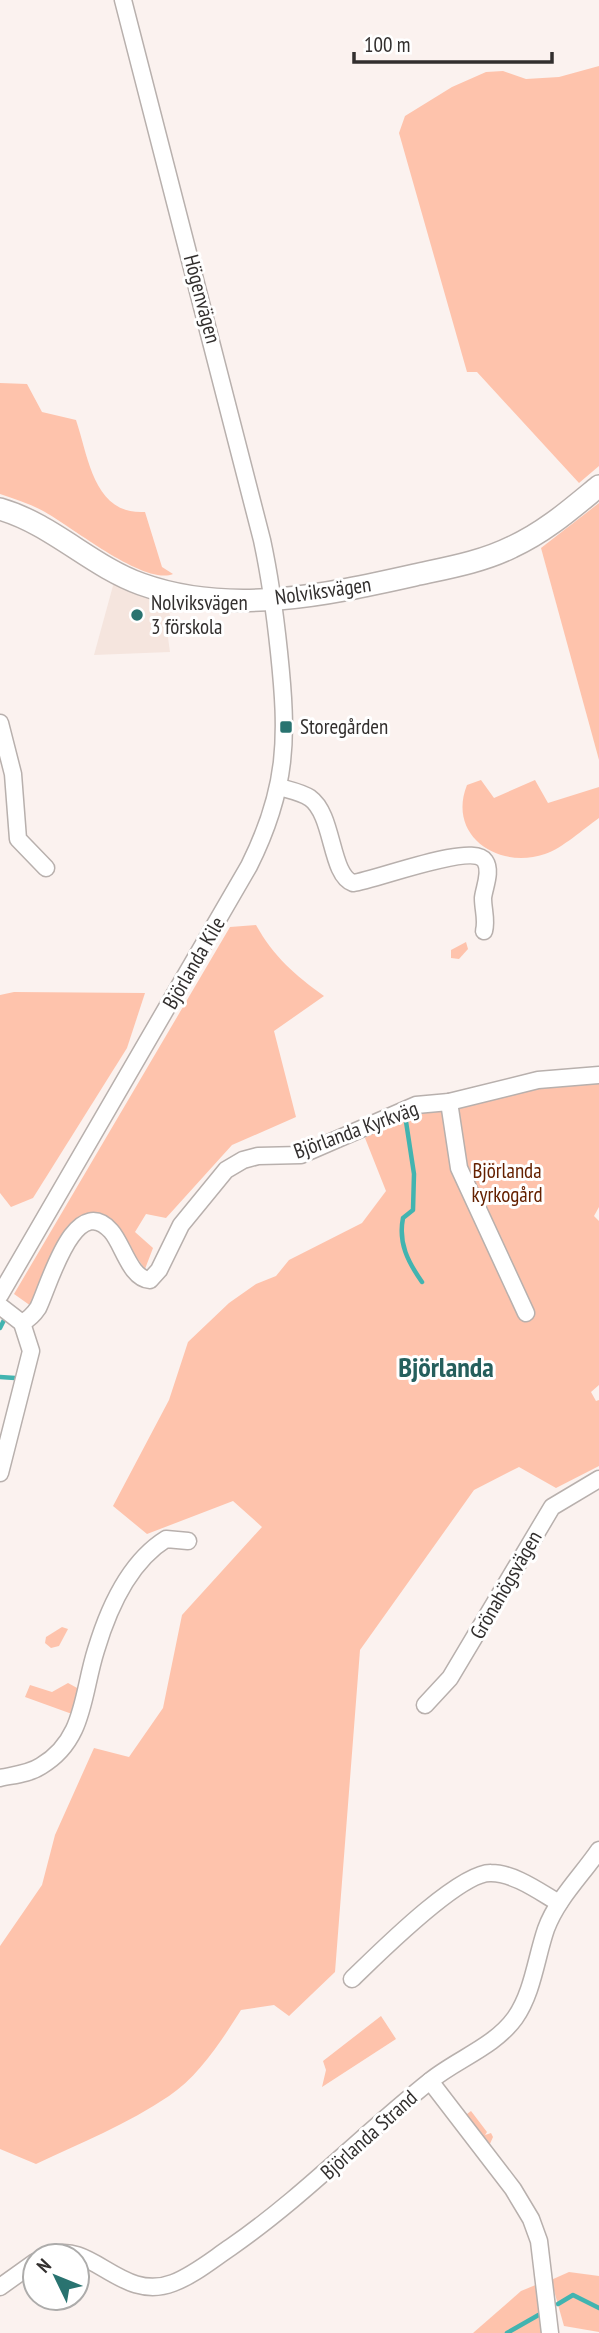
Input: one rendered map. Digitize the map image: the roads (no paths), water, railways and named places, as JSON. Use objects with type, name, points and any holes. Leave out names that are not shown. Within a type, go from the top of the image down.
[{"type":"street","name":"Högenvägen","points":[[123,0],[228,399],[274,600]]},
{"type":"street","name":"Nolviksvägen","points":[[0,509],[59,535],[138,582],[159,590],[184,595],[274,600],[358,588],[495,554],[550,526],[599,486]]},
{"type":"street","name":"Björlanda Kile","points":[[0,1294],[250,866],[265,835],[279,787],[286,727],[274,600]]},
{"type":"street","points":[[0,723],[13,775],[18,839],[46,868]]},
{"type":"street","points":[[279,787],[315,802],[323,814],[343,876],[354,883],[463,854],[477,855],[485,860],[488,871],[483,900],[484,931]]},
{"type":"street","name":"Björlanda Kyrkväg","points":[[22,1323],[39,1305],[71,1234],[87,1223],[104,1224],[138,1275],[150,1280],[159,1270],[181,1225],[226,1170],[243,1160],[301,1155],[416,1105],[449,1102],[538,1080],[599,1075]]},
{"type":"street","name":"Björlanda Kyrkväg","points":[[449,1102],[459,1168],[526,1313]]},
{"type":"street","points":[[0,1306],[22,1323],[31,1350],[0,1473]]},
{"type":"street","name":"Grönahögsvägen","points":[[425,1705],[450,1678],[552,1507],[599,1479]]},
{"type":"street","points":[[0,1778],[39,1768],[64,1747],[79,1722],[96,1650],[130,1576],[145,1556],[166,1539],[188,1541]]},
{"type":"street","name":"Björlanda Strand","points":[[91,2261],[116,2278],[142,2285],[154,2287],[176,2282],[291,2203],[430,2081],[499,2036],[516,2017],[541,1954],[545,1931],[559,1903],[599,1850]]},
{"type":"street","points":[[352,1979],[433,1906],[473,1876],[489,1873],[505,1875],[559,1903]]},
{"type":"street","points":[[430,2081],[513,2189],[531,2219],[539,2241],[550,2333]]},
{"type":"street","points":[[0,2287],[21,2272]]},
{"type":"waterway","points":[[405,1115],[414,1174],[413,1210],[403,1218],[402,1236],[412,1267],[422,1282]]},
{"type":"waterway","points":[[0,1328],[4,1320]]},
{"type":"waterway","points":[[0,1377],[15,1378]]},
{"type":"waterway","points":[[558,2304],[573,2295],[599,2308]]},
{"type":"waterway","points":[[507,2333],[542,2313]]},
{"type":"place","name":"Nolviksvägen 3 förskola","points":[[137,615]]},
{"type":"place","name":"Storegården","points":[[286,727]]},
{"type":"district","name":"Björlanda","points":[[446,1367]]},
{"type":"park label","name":"Björlanda kyrkogård","points":[[507,1183]]}]
